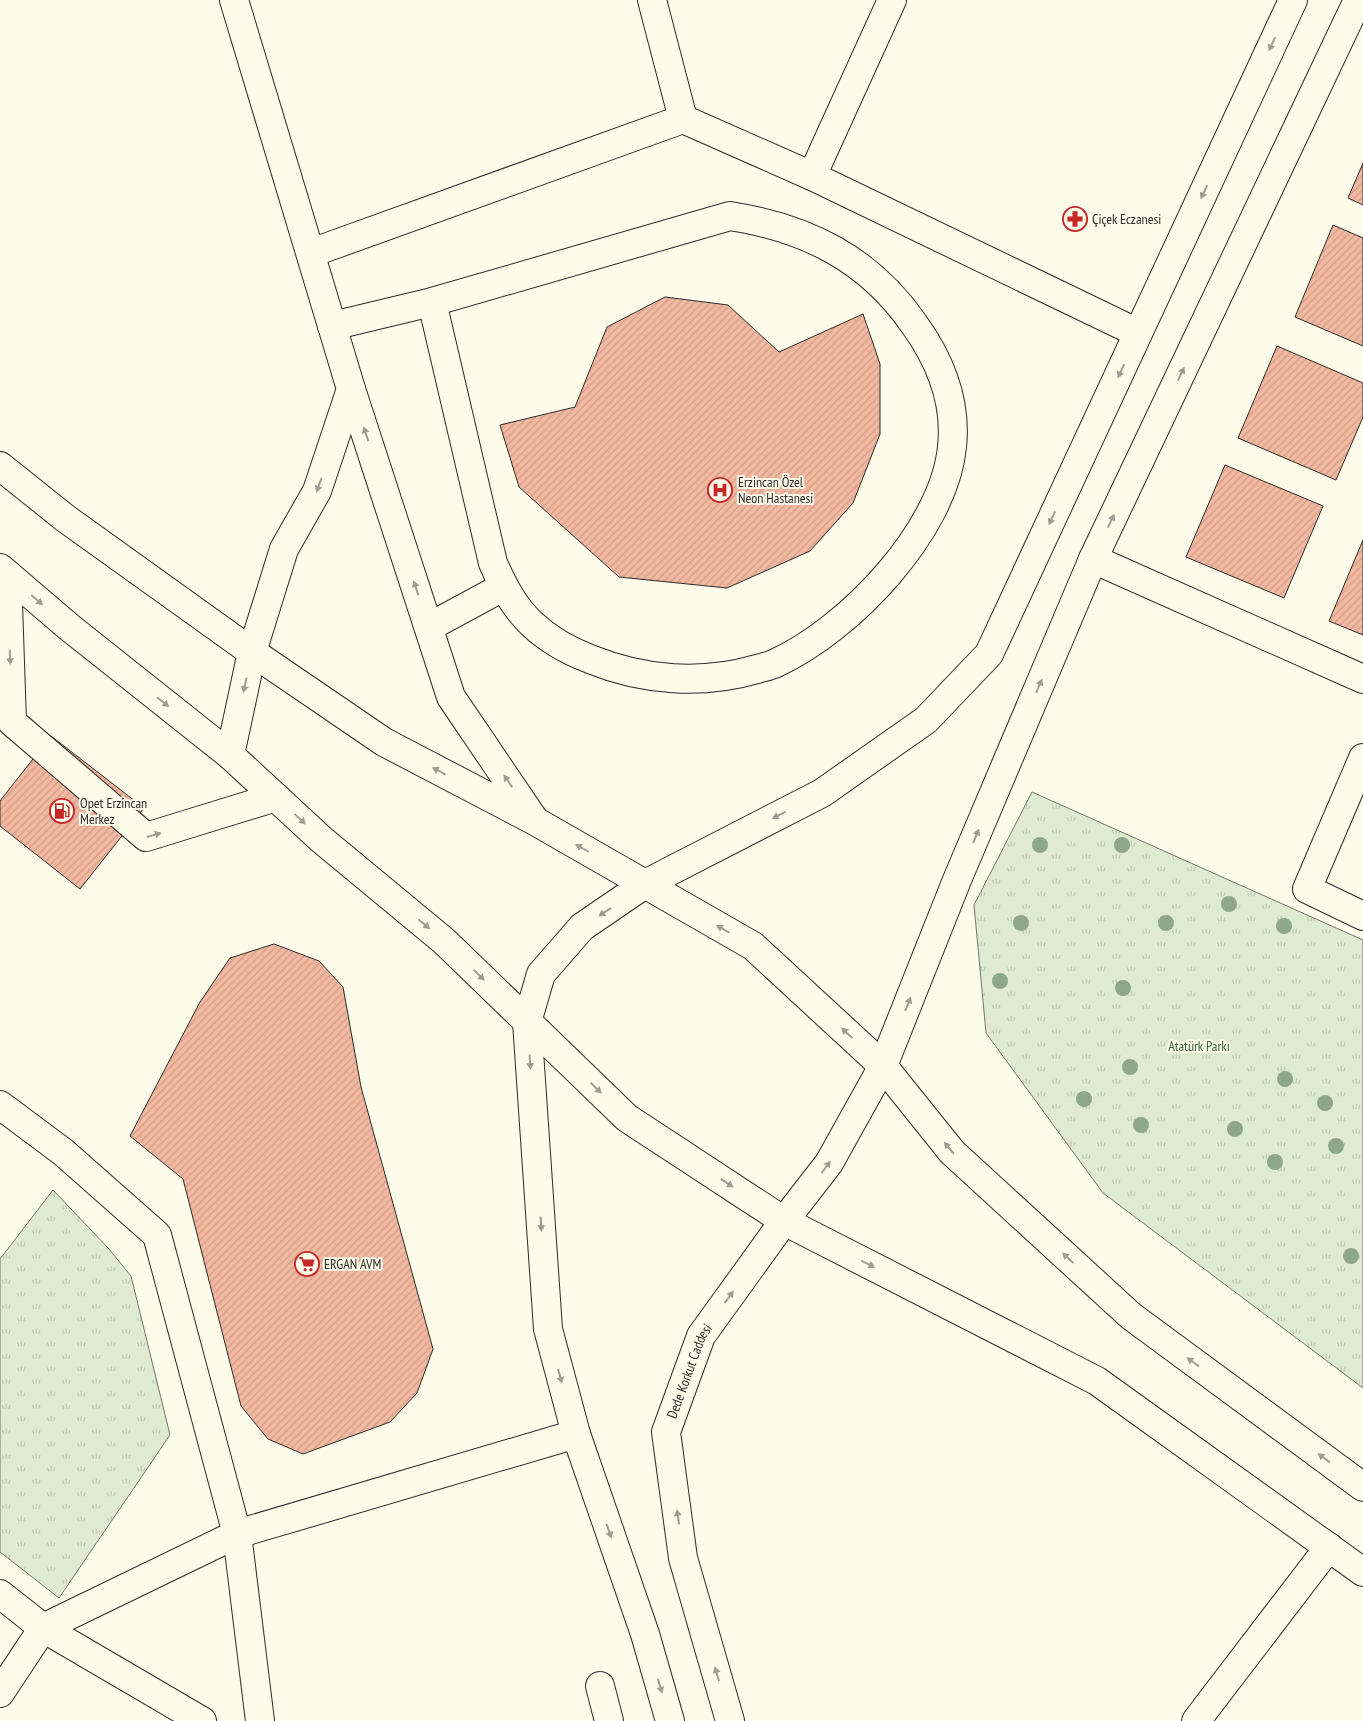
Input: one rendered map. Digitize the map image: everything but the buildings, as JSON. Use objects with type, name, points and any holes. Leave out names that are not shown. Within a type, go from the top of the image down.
[{"type":"main road","points":[[234,0],[351,389],[451,697],[535,821]]},
{"type":"main road","points":[[652,0],[683,119]]},
{"type":"main road","points":[[812,176],[892,0]]},
{"type":"main road","points":[[670,1721],[645,1634],[576,1434],[548,1329],[527,1022],[541,974],[582,927],[645,884],[822,793],[926,720],[989,654],[1292,0]]},
{"type":"main road","name":"Dede Korkut Caddesi","points":[[730,1721],[683,1558],[666,1432],[701,1336],[784,1221],[829,1163],[883,1066],[957,880],[1093,560],[1358,0]]},
{"type":"main road","points":[[311,254],[683,119],[812,176],[1138,333]]},
{"type":"main road","points":[[332,326],[432,302],[730,216],[760,221],[789,229],[816,240],[843,255],[867,272],[889,292],[908,314],[928,344],[939,365],[948,394],[953,424],[952,447],[948,470],[941,492],[921,529],[897,564],[869,596],[840,622],[776,664],[741,674],[705,679],[669,679],[639,675],[611,668],[565,648],[547,637],[531,624],[503,587],[494,563],[432,302]]},
{"type":"main road","points":[[230,755],[252,652],[284,549],[317,491],[351,389]]},
{"type":"main road","points":[[0,466],[65,518],[252,652],[384,742],[535,821],[753,946],[883,1066],[952,1152],[1131,1316],[1363,1487]]},
{"type":"main road","points":[[1093,560],[1363,679]]},
{"type":"main road","points":[[3,571],[69,627],[230,755],[322,840],[444,941],[627,1118],[784,1221],[1097,1382],[1363,1572]]},
{"type":"main road","points":[[3,571],[12,722],[146,837],[276,797]]},
{"type":"main road","points":[[429,627],[503,587]]},
{"type":"main road","points":[[1363,758],[1307,889],[1363,916]]},
{"type":"main road","points":[[0,1105],[62,1152],[157,1235],[237,1534],[260,1721]]},
{"type":"main road","points":[[0,1693],[43,1628],[237,1534],[576,1434]]},
{"type":"main road","points":[[1196,1721],[1329,1547]]},
{"type":"main road","points":[[0,1594],[43,1628],[202,1721]]},
{"type":"main road","points":[[600,1686],[609,1721]]},
{"type":"green space","name":"Atatürk Parkı","points":[[1032,792],[1363,940],[1363,1388],[1103,1193],[986,1033],[974,905]]},
{"type":"green space","points":[[53,1190],[109,1249],[131,1276],[170,1435],[59,1598],[0,1552],[0,1259]]},
{"type":"place","name":"Çiçek Eczanesi","points":[[1075,219]]},
{"type":"place","name":"Erzincan Özel Neon Hastanesi","points":[[720,490]]},
{"type":"place","name":"Opet Erzincan Merkez","points":[[62,811]]},
{"type":"place","name":"ERGAN AVM","points":[[307,1264]]}]
